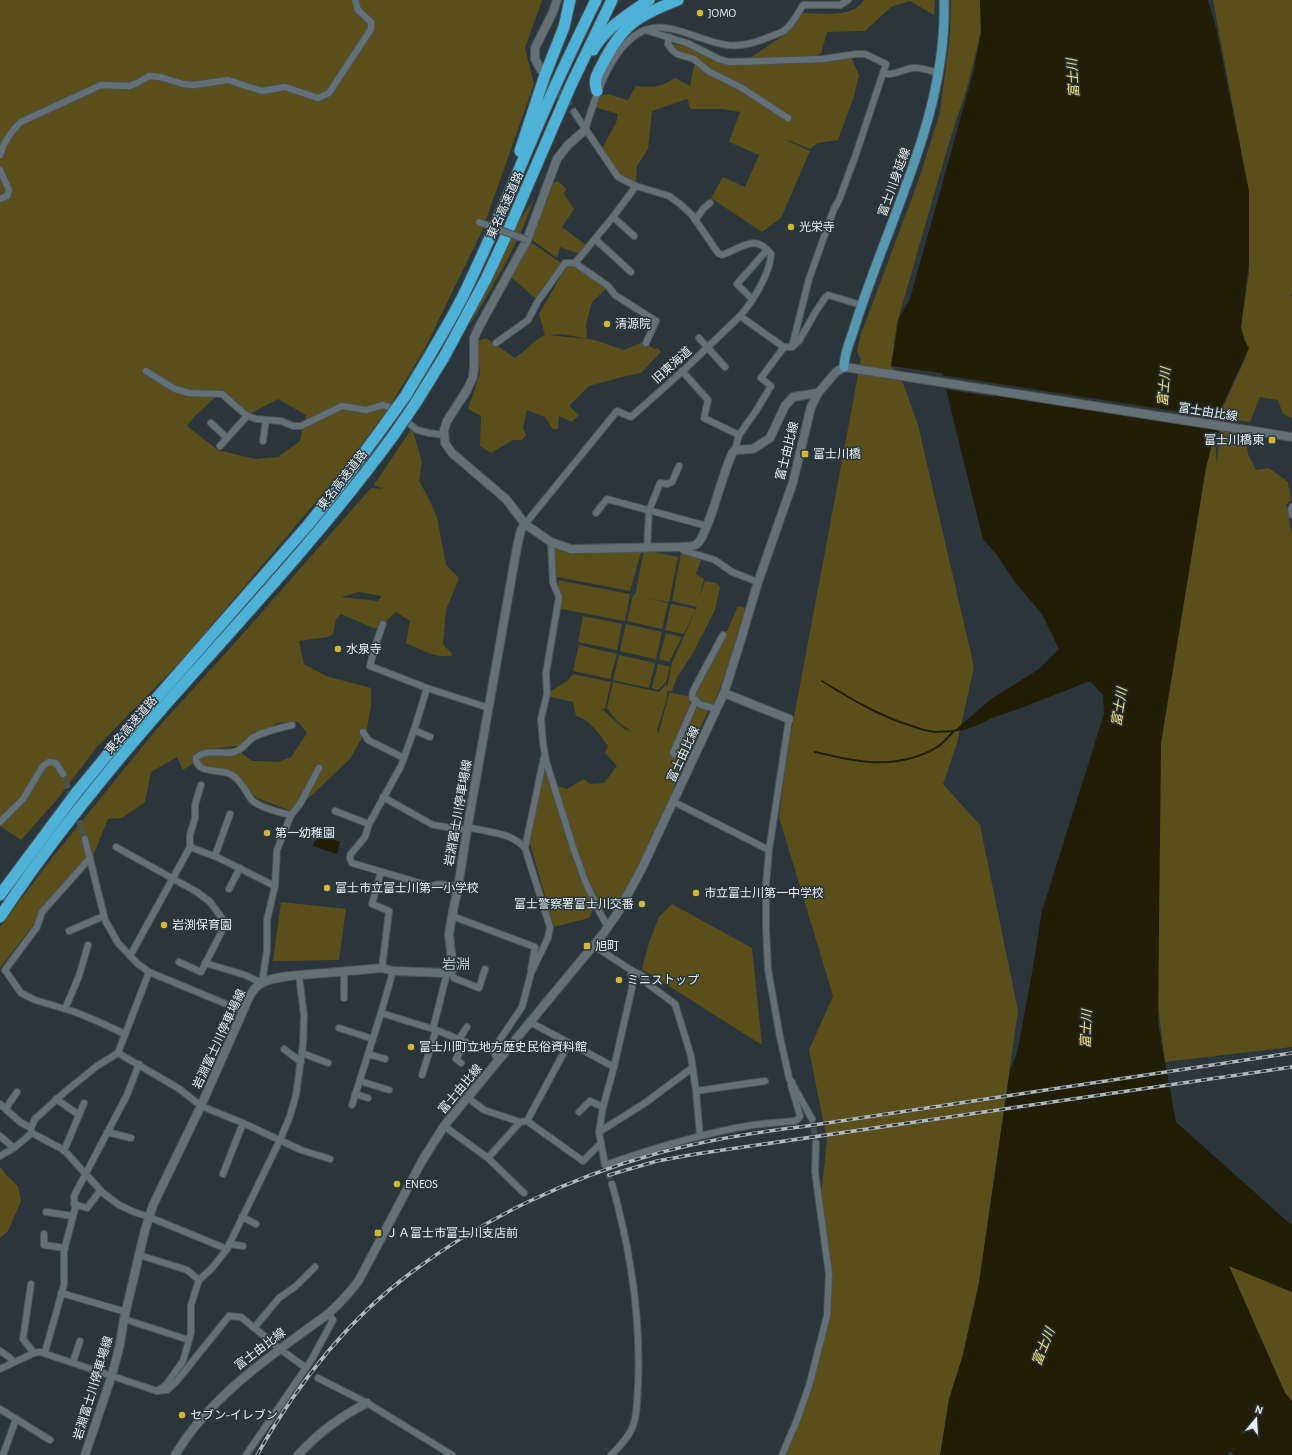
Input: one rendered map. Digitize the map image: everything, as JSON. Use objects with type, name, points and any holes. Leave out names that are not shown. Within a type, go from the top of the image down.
[{"type":"highway","points":[[496,224],[545,75],[564,27],[570,0]]},
{"type":"highway","name":"東名高速道路","points":[[0,895],[76,793],[113,748],[308,525],[342,483],[406,395],[462,299],[570,53],[596,0]]},
{"type":"highway","name":"東名高速道路","points":[[0,917],[47,850],[98,784],[317,532],[357,484],[415,404],[444,357],[486,279],[583,58],[612,0]]},
{"type":"highway","points":[[558,115],[596,46],[615,25],[649,0]]},
{"type":"highway","points":[[597,91],[595,86],[596,76],[612,46],[628,26],[642,16],[678,0]]},
{"type":"main road","points":[[541,70],[535,59],[535,48],[553,12],[557,0]]},
{"type":"main road","name":"富士川身延線","points":[[844,367],[846,352],[861,305],[910,176],[930,114],[938,73],[944,18],[944,0]]},
{"type":"main road","points":[[585,130],[568,145],[557,159],[526,240],[474,338],[473,377],[467,390],[448,421],[444,435],[445,443],[452,453],[506,500],[526,524],[551,542],[571,549],[679,548],[696,545],[701,540],[730,456],[735,450],[752,449],[767,441],[770,438],[789,400],[793,397],[818,393]]},
{"type":"main road","name":"富士由比線","points":[[175,1455],[188,1435],[222,1396],[242,1378],[340,1304],[359,1280],[422,1161],[444,1126],[594,946],[619,911],[674,802],[724,693],[758,582],[793,482],[807,419],[818,393],[836,372],[844,367],[1292,437]]},
{"type":"main road","name":"岩淵富士川停車場線","points":[[85,1455],[112,1375],[153,1205],[201,1106],[249,997],[262,983],[283,977],[382,968],[393,971],[448,972],[453,969],[449,934],[517,547],[521,530],[526,524]]},
{"type":"main road","points":[[724,693],[789,719]]},
{"type":"main road","points":[[298,1455],[324,1429],[367,1403]]},
{"type":"street","points":[[0,155],[4,143],[14,128],[21,122],[102,85],[129,86],[149,76],[194,85],[228,80],[262,90],[285,87],[318,98],[329,93],[371,29],[371,22],[358,10],[355,0]]},
{"type":"street","points":[[585,130],[597,91],[618,53],[634,37],[645,30],[657,28],[670,29],[716,44],[740,47],[759,42],[785,30],[803,5],[840,6],[848,0]]},
{"type":"street","points":[[645,30],[687,43],[719,59],[729,62],[823,59],[865,54],[886,64],[840,199],[834,209],[809,278],[792,347]]},
{"type":"street","points":[[669,37],[668,44],[677,54],[694,59],[708,71],[742,88],[788,118]]},
{"type":"street","points":[[883,73],[891,75],[899,71],[916,67],[938,73]]},
{"type":"street","points":[[574,112],[618,178],[636,186],[669,196],[680,204],[695,220],[718,253],[722,255],[750,244],[762,245],[767,250],[737,284],[752,299]]},
{"type":"street","points":[[0,170],[9,190],[7,196],[0,199]]},
{"type":"street","points":[[575,263],[613,217],[636,186]]},
{"type":"street","points":[[695,220],[710,203]]},
{"type":"street","points":[[613,217],[634,236]]},
{"type":"street","points":[[479,222],[526,240]]},
{"type":"street","points":[[595,239],[631,272]]},
{"type":"street","name":"旧東海道","points":[[526,524],[617,411],[631,417],[707,348],[748,307],[770,262],[771,254],[767,250]]},
{"type":"street","points":[[496,343],[528,320],[538,301],[566,263],[575,263],[608,286],[615,295],[656,321],[646,343]]},
{"type":"street","points":[[740,316],[784,347],[792,347],[799,341],[825,298],[828,296],[861,305]]},
{"type":"street","points":[[699,338],[725,367]]},
{"type":"street","points":[[735,450],[738,435],[756,411],[771,386],[761,378],[784,347]]},
{"type":"street","points":[[146,371],[176,389],[190,393],[222,394],[247,416],[256,419],[281,421],[293,426],[301,426],[342,406],[366,410],[383,405],[389,407],[417,430],[444,435]]},
{"type":"street","points":[[682,371],[708,400],[704,418],[738,435]]},
{"type":"street","points":[[220,446],[247,416]]},
{"type":"street","points":[[263,441],[266,420]]},
{"type":"street","points":[[211,423],[227,438]]},
{"type":"street","points":[[647,548],[649,511],[660,483],[667,484],[672,482],[679,466]]},
{"type":"street","points":[[596,513],[607,499],[707,526]]},
{"type":"street","points":[[1292,507],[1292,516]]},
{"type":"street","points":[[551,542],[553,583],[558,597],[546,673],[547,694],[541,719],[544,754],[585,881],[600,914],[608,927]]},
{"type":"street","points":[[679,548],[685,552],[715,560],[732,572],[758,582]]},
{"type":"street","points":[[383,624],[370,666],[427,688],[488,708]]},
{"type":"street","points":[[717,709],[701,705],[692,698],[693,691],[723,634]]},
{"type":"street","points":[[427,688],[404,758],[369,824],[365,837],[350,855],[350,859],[352,863],[423,884],[432,886],[434,884],[441,884],[458,887]]},
{"type":"street","points":[[674,754],[673,753],[696,700]]},
{"type":"street","points":[[789,719],[769,850],[766,899],[768,969],[789,1078],[812,1119]]},
{"type":"street","points":[[292,725],[260,735],[235,752],[203,752],[196,758],[196,762],[207,770],[225,771],[233,775],[239,780],[253,801],[258,804],[292,815]]},
{"type":"street","points":[[414,730],[430,737]]},
{"type":"street","points":[[363,732],[368,740],[404,758]]},
{"type":"street","points":[[498,1061],[493,1050],[522,1007],[531,973],[548,938],[550,927],[525,848],[544,754]]},
{"type":"street","points":[[0,822],[23,799],[43,766],[49,762],[56,763],[63,774]]},
{"type":"street","points":[[205,963],[245,975],[262,983],[267,950],[267,920],[275,886],[277,850],[292,815],[300,804],[319,768]]},
{"type":"street","points":[[130,956],[190,847],[190,835],[195,818],[195,805],[201,785]]},
{"type":"street","points":[[383,797],[433,825],[507,836],[516,840],[525,848]]},
{"type":"street","points":[[674,802],[769,850]]},
{"type":"street","points":[[335,811],[369,824]]},
{"type":"street","points":[[215,856],[230,814]]},
{"type":"street","points":[[85,839],[104,916],[118,943],[138,964],[149,972],[243,1011]]},
{"type":"street","points":[[116,846],[197,892],[210,902],[225,922],[201,972],[179,962]]},
{"type":"street","points":[[190,847],[215,856],[275,886]]},
{"type":"street","points":[[90,858],[42,912],[37,927],[5,970],[21,993],[35,1000],[97,1020],[125,1034]]},
{"type":"street","points":[[229,889],[240,868]]},
{"type":"street","points":[[381,872],[372,904],[389,911],[382,968]]},
{"type":"street","points":[[69,931],[104,916]]},
{"type":"street","points":[[452,916],[535,947],[531,973]]},
{"type":"street","points":[[65,1009],[79,976],[88,945]]},
{"type":"street","points":[[594,946],[643,976],[648,984],[676,1004],[688,1042],[696,1091],[700,1136]]},
{"type":"street","points":[[448,972],[454,978],[479,988],[485,969]]},
{"type":"street","points":[[631,970],[632,988],[614,1067],[603,1107],[599,1132],[605,1165],[658,1147],[700,1136],[753,1125],[796,1121],[800,1116],[791,1085],[792,1082]]},
{"type":"street","points":[[344,971],[344,998]]},
{"type":"street","points":[[352,1105],[393,971]]},
{"type":"street","points":[[0,1156],[14,1148],[31,1131],[35,1119],[56,1100],[97,1066],[118,1053],[149,972]]},
{"type":"street","points":[[422,1075],[435,1029],[448,972]]},
{"type":"street","points":[[157,1391],[166,1385],[183,1361],[191,1333],[191,1305],[199,1280],[212,1268],[228,1247],[280,1140],[290,1116],[296,1095],[302,1053],[304,1016],[299,975]]},
{"type":"street","points":[[381,1013],[435,1029],[466,1042],[456,1059],[461,1063]]},
{"type":"street","points":[[530,1022],[614,1067]]},
{"type":"street","points":[[459,1039],[466,1027]]},
{"type":"street","points":[[339,1028],[373,1039]]},
{"type":"street","points":[[488,1158],[524,1122],[569,1043]]},
{"type":"street","points":[[284,1048],[301,1062]]},
{"type":"street","points":[[118,1053],[178,1088],[201,1106],[243,1123],[301,1150],[330,1159]]},
{"type":"street","points":[[302,1053],[328,1063]]},
{"type":"street","points":[[368,1054],[385,1059]]},
{"type":"street","points":[[45,1352],[64,1285],[65,1248],[73,1216],[74,1196],[86,1176],[127,1095],[139,1064]]},
{"type":"street","points":[[599,1132],[645,1103],[692,1068]]},
{"type":"street","points":[[360,1081],[388,1090]]},
{"type":"street","points":[[696,1091],[765,1081]]},
{"type":"street","points":[[17,1092],[3,1106],[31,1131],[64,1151],[100,1191],[119,1205],[228,1247],[243,1246]]},
{"type":"street","points":[[355,1094],[368,1098]]},
{"type":"street","points":[[468,1098],[484,1110],[524,1122],[583,1161],[600,1144]]},
{"type":"street","points":[[56,1100],[79,1115]]},
{"type":"street","points":[[579,1112],[590,1101],[603,1107]]},
{"type":"street","points":[[64,1151],[84,1103]]},
{"type":"street","points":[[223,1174],[243,1123]]},
{"type":"street","points":[[444,1126],[488,1158],[524,1193]]},
{"type":"street","points":[[107,1132],[131,1138]]},
{"type":"street","points":[[0,1136],[14,1148]]},
{"type":"street","points":[[782,1455],[797,1420],[809,1386],[827,1316],[829,1274],[815,1172],[816,1143]]},
{"type":"street","points":[[612,1184],[618,1206],[636,1310],[638,1366],[636,1411],[633,1426],[628,1436],[615,1454]]},
{"type":"street","points":[[74,1204],[87,1208],[100,1191]]},
{"type":"street","points":[[46,1212],[73,1216]]},
{"type":"street","points":[[242,1217],[256,1224]]},
{"type":"street","points":[[44,1234],[44,1245],[65,1248]]},
{"type":"street","points":[[140,1255],[187,1270],[199,1280]]},
{"type":"street","points":[[254,1328],[279,1298],[296,1286],[315,1267]]},
{"type":"street","points":[[31,1284],[23,1339],[34,1352]]},
{"type":"street","points":[[62,1293],[189,1340]]},
{"type":"street","points":[[246,1455],[312,1359],[333,1320],[328,1314]]},
{"type":"street","points":[[0,1369],[34,1352],[45,1352],[157,1391],[167,1390],[176,1382],[229,1316],[241,1317],[306,1368]]},
{"type":"street","points":[[73,1362],[80,1341]]},
{"type":"street","points":[[0,1351],[14,1362]]},
{"type":"street","points":[[318,1378],[367,1403],[452,1455]]},
{"type":"street","points":[[0,1410],[50,1440]]},
{"type":"street","points":[[3,1455],[16,1420]]},
{"type":"shaded area","points":[[0,0],[542,0],[525,48],[534,84],[482,231],[424,350],[386,412],[337,477],[182,660],[97,747],[55,802],[21,840],[0,826]],"holes":[[[221,392],[250,414],[278,399],[306,415],[300,441],[278,457],[255,459],[218,450],[187,426],[194,417]]]},
{"type":"shaded area","points":[[864,0],[935,0],[934,15],[910,1],[891,7],[865,31],[827,32],[821,54],[808,56],[750,58],[787,33],[801,13],[835,14],[852,10],[859,6]]},
{"type":"shaded area","points":[[951,0],[980,0],[981,32],[967,88],[950,139],[897,323],[891,366],[903,383],[918,425],[974,667],[957,743],[943,784],[980,825],[1018,1011],[979,1283],[940,1455],[782,1455],[830,1321],[829,1291],[820,1205],[827,1140],[809,1050],[833,996],[779,817],[788,749],[861,359],[857,352],[860,337],[920,176],[940,112],[950,35]]},
{"type":"shaded area","points":[[1213,0],[1292,0],[1292,294],[1287,298],[1292,295],[1292,418],[1283,414],[1278,400],[1260,397],[1250,422],[1219,416],[1245,359],[1248,349],[1241,327],[1249,272],[1246,177]]},
{"type":"shaded area","points":[[672,44],[690,47],[721,63],[735,64],[851,57],[859,75],[854,96],[838,140],[818,143],[810,149],[788,140],[810,151],[781,218],[762,232],[711,198],[723,177],[745,187],[759,155],[729,142],[740,112],[723,109],[691,109],[687,99],[652,111],[648,149],[637,166],[636,182],[621,177],[601,150],[616,123],[618,114],[595,107],[601,95],[607,94],[628,100],[636,86],[657,86],[675,78],[690,86],[695,62],[679,52]]},
{"type":"shaded area","points":[[558,181],[566,189],[564,194],[574,209],[562,227],[587,246],[580,254],[560,247],[557,258],[531,239],[553,183]]},
{"type":"shaded area","points":[[533,201],[513,249],[471,323],[469,322],[518,222]]},
{"type":"shaded area","points":[[529,241],[564,265],[536,299],[510,276]]},
{"type":"shaded area","points":[[571,265],[602,284],[606,289],[592,302],[586,325],[587,339],[563,334],[549,335],[595,340],[624,350],[643,342],[655,349],[658,348],[661,352],[641,373],[589,386],[569,406],[579,415],[572,422],[559,416],[558,429],[553,429],[545,417],[527,410],[523,428],[526,435],[522,440],[513,440],[491,453],[480,446],[481,416],[468,409],[480,374],[477,341],[486,338],[515,358],[536,340],[545,335],[539,314],[566,267]]},
{"type":"shaded area","points":[[412,428],[422,462],[419,481],[437,517],[446,565],[459,578],[446,610],[443,644],[453,655],[435,655],[406,643],[410,621],[396,612],[379,628],[373,628],[341,614],[336,619],[333,634],[328,637],[299,641],[304,664],[326,676],[371,688],[371,705],[367,729],[350,759],[294,812],[257,798],[235,780],[195,765],[199,754],[240,752],[252,761],[278,762],[291,757],[307,733],[298,722],[277,723],[240,746],[204,749],[194,754],[192,764],[183,770],[177,757],[151,772],[145,802],[122,818],[108,819],[93,856],[64,882],[0,968],[0,927],[52,858],[155,731],[371,488],[383,489],[374,485]],"holes":[[[360,592],[381,596],[378,601],[341,597]]]},
{"type":"shaded area","points":[[1220,430],[1245,434],[1248,454],[1256,470],[1269,468],[1288,482],[1291,500],[1286,505],[1292,535],[1292,1047],[1165,1062],[1152,957],[1155,817],[1174,577],[1214,432],[1217,465]]},
{"type":"shaded area","points":[[554,546],[570,552],[641,552],[630,591],[552,576]]},
{"type":"shaded area","points":[[644,550],[678,557],[669,602],[647,598],[668,603],[662,629],[627,621],[633,595],[635,595]]},
{"type":"shaded area","points":[[681,553],[701,560],[696,574],[704,579],[699,598],[705,581],[716,583],[720,587],[715,610],[692,655],[677,677],[672,691],[667,691],[667,699],[657,730],[658,734],[669,692],[690,697],[689,702],[691,708],[694,704],[692,692],[727,631],[738,606],[747,608],[743,627],[713,706],[703,701],[701,707],[709,709],[681,769],[660,824],[622,897],[596,905],[589,918],[554,927],[529,840],[542,768],[557,786],[567,789],[584,779],[590,784],[604,783],[617,766],[605,753],[608,746],[598,732],[586,720],[576,716],[573,702],[547,696],[548,693],[567,681],[573,674],[611,682],[605,709],[601,708],[624,729],[633,732],[618,722],[607,708],[613,682],[659,692],[666,684],[667,688],[672,663],[697,607],[672,601]]},
{"type":"shaded area","points":[[558,580],[630,594],[625,621],[561,609]]},
{"type":"shaded area","points":[[671,604],[696,609],[684,634],[665,630]]},
{"type":"shaded area","points":[[583,616],[622,624],[617,650],[578,642]]},
{"type":"shaded area","points":[[626,624],[662,632],[656,659],[620,651]]},
{"type":"shaded area","points":[[666,633],[682,637],[669,662],[659,659]]},
{"type":"shaded area","points":[[579,645],[617,654],[610,679],[573,671]]},
{"type":"shaded area","points":[[619,655],[655,663],[649,688],[613,680]]},
{"type":"shaded area","points":[[658,664],[670,667],[666,682],[658,690],[652,688]]},
{"type":"shaded area","points":[[281,902],[346,909],[339,960],[273,961]]},
{"type":"shaded area","points":[[672,904],[752,948],[762,1045],[642,969],[649,943],[659,917]]},
{"type":"shaded area","points":[[0,1167],[18,1186],[21,1201],[8,1231],[0,1238]]},
{"type":"shaded area","points":[[1229,1266],[1292,1292],[1292,1401],[1285,1393]]},
{"type":"water","name":"富士川","points":[[980,0],[1208,0],[1216,28],[1249,191],[1249,262],[1241,327],[1244,340],[1249,348],[1221,408],[1206,468],[1161,743],[1158,1024],[1176,1122],[1292,1224],[1292,1292],[1229,1266],[1285,1393],[1292,1401],[1292,1455],[1235,1455],[1230,1451],[1228,1455],[940,1455],[949,1399],[963,1355],[979,1283],[1010,1070],[1017,1053],[1042,911],[1104,714],[1103,695],[1090,681],[1021,708],[954,731],[991,699],[1039,669],[1059,649],[1042,614],[1014,581],[997,555],[983,539],[942,373],[891,366],[899,318],[910,299],[974,70],[981,32]]},
{"type":"water","points":[[318,834],[340,842],[337,854],[313,846]]},
{"type":"pier","points":[[941,375],[1220,418],[1217,430],[994,395],[994,397],[944,389]]},
{"type":"waterway","points":[[1214,429],[1218,432]]},
{"type":"waterway","points":[[822,681],[855,701],[877,712],[900,722],[925,730],[938,732],[958,730],[971,727],[988,719]]},
{"type":"waterway","points":[[815,752],[865,762],[890,762],[922,755],[934,749],[953,732]]},
{"type":"tunnel","points":[[543,71],[574,112]]},
{"type":"tunnel","points":[[63,774],[72,799]]},
{"type":"tunnel","points":[[76,812],[85,839]]},
{"type":"tunnel","points":[[812,1119],[816,1143]]},
{"type":"tunnel","points":[[605,1165],[612,1184]]},
{"type":"railway","points":[[257,1455],[272,1429],[306,1379],[325,1355],[345,1332],[389,1291],[412,1272],[468,1234],[528,1202],[591,1175],[655,1154],[731,1137],[1292,1053]]},
{"type":"railway","points":[[609,1175],[657,1161],[696,1154],[1292,1067]]},
{"type":"place","name":"JOMO","points":[[700,13]]},
{"type":"place","name":"光栄寺","points":[[791,227]]},
{"type":"place","name":"清源院","points":[[607,324]]},
{"type":"place","name":"富士川橋東","points":[[1272,440]]},
{"type":"place","name":"富士川橋","points":[[805,454]]},
{"type":"place","name":"水泉寺","points":[[338,649]]},
{"type":"place","name":"第一幼稚園","points":[[267,833]]},
{"type":"place","name":"富士市立富士川第一小学校","points":[[327,888]]},
{"type":"place","name":"市立富士川第一中学校","points":[[696,893]]},
{"type":"place","name":"富士警察署富士川交番","points":[[642,904]]},
{"type":"place","name":"岩渕保育園","points":[[164,925]]},
{"type":"place","name":"旭町","points":[[587,946]]},
{"type":"place","name":"ミニストップ","points":[[619,980]]},
{"type":"place","name":"富士川町立地方歴史民俗資料館","points":[[411,1047]]},
{"type":"place","name":"ENEOS","points":[[397,1184]]},
{"type":"place","name":"ＪＡ富士市富士川支店前","points":[[378,1233]]},
{"type":"place","name":"セブン-イレブン","points":[[182,1415]]},
{"type":"district","name":"岩淵","points":[[456,965]]}]
